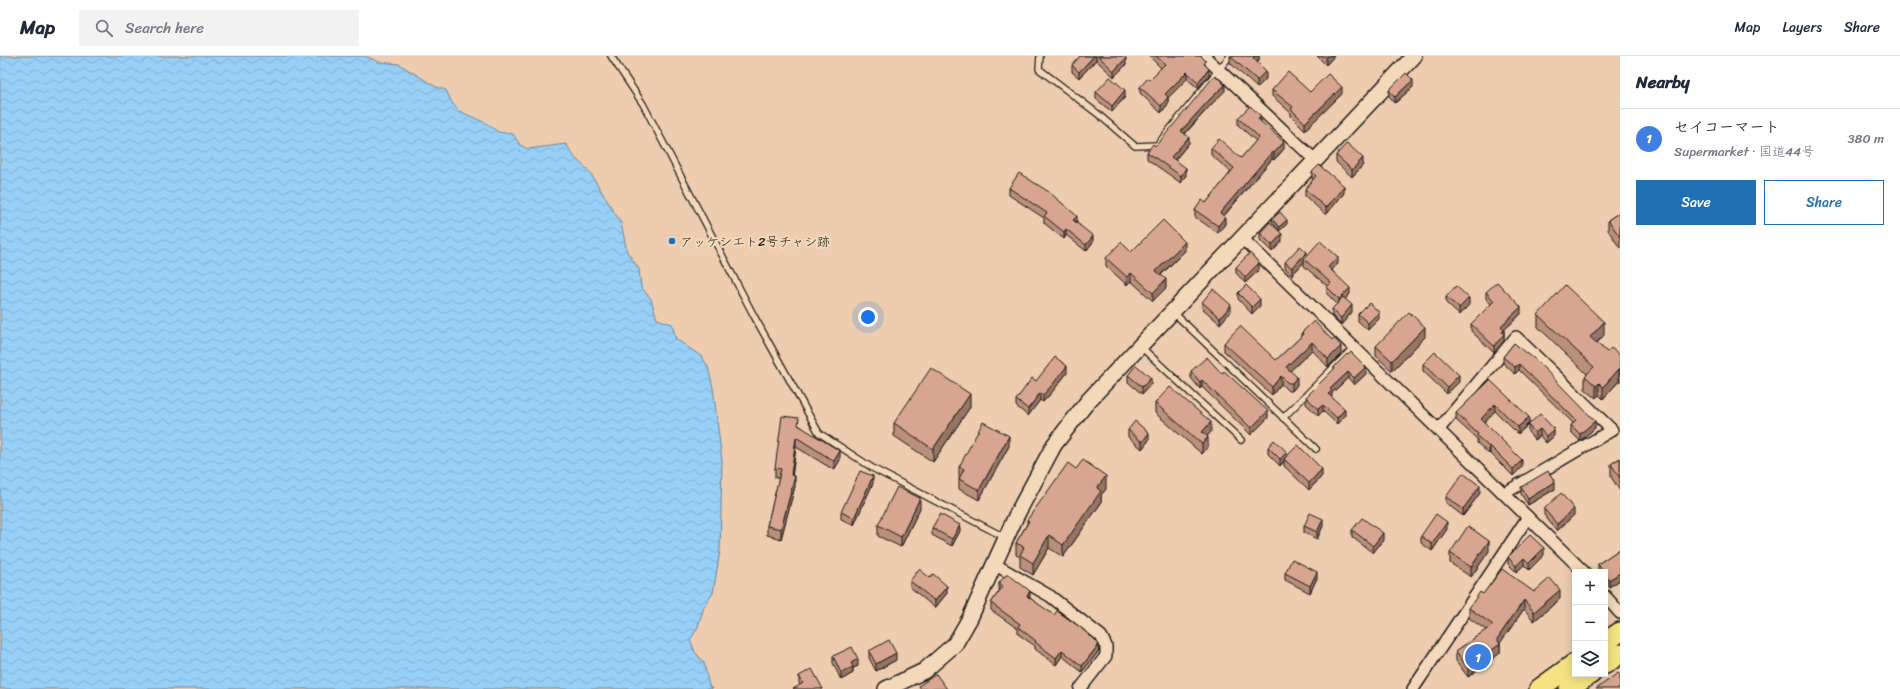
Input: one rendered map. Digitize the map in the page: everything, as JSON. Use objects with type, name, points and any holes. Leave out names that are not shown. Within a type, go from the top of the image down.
[{"type":"highway","points":[[1606,641],[1620,632]]},
{"type":"highway","points":[[1608,662],[1620,654]]},
{"type":"highway","points":[[1538,689],[1572,665]]},
{"type":"highway","points":[[1569,689],[1587,677]]},
{"type":"street","points":[[1204,56],[1316,161]]},
{"type":"street","points":[[886,689],[924,671],[955,644],[970,618],[1016,516],[1054,446],[1088,401],[1316,161],[1409,59]]},
{"type":"street","points":[[1242,238],[1505,493],[1581,569]]},
{"type":"street","points":[[1439,429],[1516,337],[1612,430],[1505,493]]},
{"type":"street","points":[[1413,689],[1528,517]]},
{"type":"street","points":[[994,564],[1050,596],[1101,636],[1106,646],[1106,656],[1080,689]]},
{"type":"street","points":[[1608,599],[1620,613]]},
{"type":"lane","points":[[611,56],[643,104],[754,316],[819,433],[874,469],[1006,538]]},
{"type":"lane","points":[[1040,56],[1040,69],[1098,114],[1135,146],[1157,145],[1230,56]]},
{"type":"lane","points":[[1173,312],[1316,449]]},
{"type":"lane","points":[[1140,346],[1241,440]]},
{"type":"lane","points":[[1283,418],[1354,347]]},
{"type":"water","points":[[0,56],[365,56],[379,62],[399,64],[436,87],[446,90],[452,103],[459,111],[486,123],[498,132],[513,134],[520,145],[528,149],[566,144],[575,158],[589,171],[621,223],[627,252],[639,269],[641,287],[651,299],[657,319],[672,324],[676,339],[702,357],[708,367],[713,388],[722,461],[720,551],[713,593],[704,607],[697,629],[690,640],[695,652],[704,663],[709,686],[712,689],[0,689]]},
{"type":"building","points":[[1080,56],[1094,56],[1079,72],[1072,65]]},
{"type":"building","points":[[1098,56],[1124,56],[1126,58],[1114,71]]},
{"type":"building","points":[[1156,56],[1201,56],[1206,61],[1204,64],[1209,69],[1198,82],[1187,72],[1165,94],[1168,97],[1161,106],[1140,87],[1148,78],[1149,80],[1165,64]]},
{"type":"building","points":[[1230,56],[1255,56],[1253,58],[1266,71],[1257,80]]},
{"type":"building","points":[[1288,72],[1310,92],[1328,74],[1342,87],[1305,123],[1291,109],[1293,107],[1272,90]]},
{"type":"building","points":[[1406,73],[1413,80],[1395,97],[1389,90]]},
{"type":"building","points":[[1215,75],[1225,85],[1181,131],[1189,137],[1171,157],[1186,168],[1181,176],[1147,152],[1153,144],[1155,146],[1160,141]]},
{"type":"building","points":[[1110,77],[1125,90],[1112,106],[1096,92]]},
{"type":"building","points":[[1250,106],[1261,116],[1258,119],[1284,142],[1274,153],[1272,152],[1220,213],[1225,217],[1218,226],[1195,210],[1202,200],[1206,203],[1234,168],[1211,148],[1219,139],[1241,158],[1259,137],[1238,118]]},
{"type":"building","points":[[1347,143],[1363,158],[1352,170],[1336,155]]},
{"type":"building","points":[[1319,165],[1344,186],[1326,208],[1305,189],[1316,176],[1312,172]]},
{"type":"building","points":[[1019,173],[1049,192],[1077,216],[1073,220],[1093,236],[1086,245],[1066,229],[1064,232],[1044,216],[1047,213],[1009,188]]},
{"type":"building","points":[[1280,212],[1287,220],[1279,227],[1272,219]]},
{"type":"building","points":[[1620,212],[1620,237],[1608,220]]},
{"type":"building","points":[[1163,220],[1185,242],[1156,271],[1166,279],[1153,293],[1131,273],[1127,277],[1106,258],[1121,242],[1131,252]]},
{"type":"building","points":[[1270,222],[1282,234],[1272,245],[1260,233]]},
{"type":"building","points":[[1320,241],[1338,257],[1328,267],[1350,288],[1339,299],[1327,287],[1331,283],[1304,259]]},
{"type":"building","points":[[1300,246],[1307,252],[1292,268],[1285,262]]},
{"type":"building","points":[[1250,253],[1259,263],[1245,277],[1236,267]]},
{"type":"building","points":[[1497,282],[1521,307],[1501,326],[1504,330],[1502,332],[1504,334],[1494,346],[1471,324],[1494,301],[1486,292]]},
{"type":"building","points":[[1246,285],[1260,299],[1252,307],[1238,293]]},
{"type":"building","points":[[1565,285],[1604,322],[1590,337],[1607,352],[1611,348],[1620,355],[1620,369],[1603,387],[1599,383],[1596,386],[1585,376],[1594,367],[1538,315]]},
{"type":"building","points":[[1456,286],[1469,298],[1459,308],[1446,297]]},
{"type":"building","points":[[1213,289],[1231,305],[1220,318],[1202,302]]},
{"type":"building","points":[[1343,297],[1352,305],[1341,318],[1332,309]]},
{"type":"building","points":[[1369,303],[1379,312],[1368,323],[1358,314]]},
{"type":"building","points":[[1409,312],[1425,327],[1392,361],[1376,346]]},
{"type":"building","points":[[1314,321],[1332,340],[1334,338],[1341,346],[1328,359],[1312,342],[1286,367],[1297,377],[1292,383],[1288,383],[1281,376],[1272,387],[1224,343],[1240,326],[1276,360],[1304,334],[1302,332]]},
{"type":"building","points":[[1514,343],[1537,361],[1595,421],[1580,434],[1571,425],[1576,420],[1519,364],[1515,367],[1503,357]]},
{"type":"building","points":[[1351,352],[1366,367],[1354,378],[1348,372],[1330,389],[1332,391],[1328,394],[1345,409],[1337,418],[1323,405],[1318,409],[1306,397],[1347,354],[1348,355]]},
{"type":"building","points":[[1435,352],[1459,375],[1447,387],[1423,364]]},
{"type":"building","points":[[1055,357],[1067,366],[1043,395],[1040,393],[1028,409],[1016,400],[1032,378],[1036,381]]},
{"type":"building","points":[[1207,357],[1222,374],[1224,371],[1268,411],[1251,428],[1202,380],[1200,382],[1191,371]]},
{"type":"building","points":[[1136,365],[1151,378],[1142,387],[1128,375]]},
{"type":"building","points":[[931,368],[970,394],[933,449],[894,423]]},
{"type":"building","points":[[1490,380],[1529,417],[1518,427],[1495,404],[1481,419],[1522,460],[1513,469],[1490,446],[1489,447],[1477,436],[1478,434],[1456,413]]},
{"type":"building","points":[[1170,387],[1211,422],[1202,432],[1208,437],[1202,444],[1155,403]]},
{"type":"building","points":[[1540,414],[1554,429],[1546,436],[1540,429],[1535,433],[1528,425]]},
{"type":"building","points":[[782,416],[799,418],[798,425],[840,451],[834,461],[796,437],[791,475],[795,476],[781,529],[767,526],[781,469],[775,468]]},
{"type":"building","points":[[1135,421],[1149,433],[1142,442],[1128,430]]},
{"type":"building","points":[[983,422],[1009,436],[979,490],[959,479],[964,469],[959,467]]},
{"type":"building","points":[[1274,440],[1287,452],[1280,459],[1268,447]]},
{"type":"building","points":[[1298,445],[1322,469],[1309,483],[1284,459]]},
{"type":"building","points":[[1620,458],[1620,478],[1611,464]]},
{"type":"building","points":[[1083,460],[1106,476],[1097,488],[1101,491],[1063,545],[1049,535],[1033,563],[1020,555],[1024,547],[1016,543],[1029,521],[1027,520],[1068,463],[1076,469]]},
{"type":"building","points":[[860,471],[873,476],[854,518],[841,512]]},
{"type":"building","points":[[1548,471],[1555,482],[1528,499],[1521,487]]},
{"type":"building","points":[[1463,473],[1480,486],[1463,509],[1446,497]]},
{"type":"building","points":[[897,487],[920,498],[901,537],[878,525]]},
{"type":"building","points":[[1561,493],[1574,509],[1557,524],[1544,509]]},
{"type":"building","points":[[1310,513],[1323,519],[1317,532],[1304,526]]},
{"type":"building","points":[[940,514],[960,525],[952,539],[932,528]]},
{"type":"building","points":[[1436,514],[1447,522],[1432,544],[1421,536]]},
{"type":"building","points":[[1362,518],[1383,533],[1373,546],[1352,530]]},
{"type":"building","points":[[1468,526],[1489,541],[1471,567],[1450,553]]},
{"type":"building","points":[[1530,535],[1544,548],[1529,563],[1524,558],[1516,566],[1508,557]]},
{"type":"building","points":[[1620,549],[1620,573],[1609,580],[1608,569],[1601,569],[1598,564]]},
{"type":"building","points":[[1292,559],[1317,572],[1310,586],[1285,573]]},
{"type":"building","points":[[919,569],[930,578],[933,574],[947,586],[935,601],[910,581]]},
{"type":"building","points":[[1502,569],[1534,592],[1550,578],[1560,590],[1534,612],[1524,600],[1497,639],[1500,644],[1468,668],[1456,651],[1493,625],[1469,608],[1480,592],[1483,594]]},
{"type":"building","points":[[1006,575],[1009,575],[1030,591],[1027,596],[1054,615],[1057,611],[1080,627],[1099,644],[1082,666],[1062,650],[1056,658],[1018,627],[1020,624],[991,603],[1003,586],[999,583]]},
{"type":"building","points":[[889,640],[896,653],[876,664],[869,651]]},
{"type":"building","points":[[852,647],[858,659],[851,663],[853,667],[841,673],[833,656]]},
{"type":"building","points":[[812,669],[823,689],[793,689],[803,683],[799,676]]},
{"type":"building","points":[[1618,673],[1620,675],[1620,689],[1596,689]]},
{"type":"building","points":[[936,674],[947,689],[921,689],[919,686]]},
{"type":"place","name":"アッケシエト2号チャシ跡","points":[[672,241]]},
{"type":"place","name":"セイコーマート","points":[[1478,657]]}]
